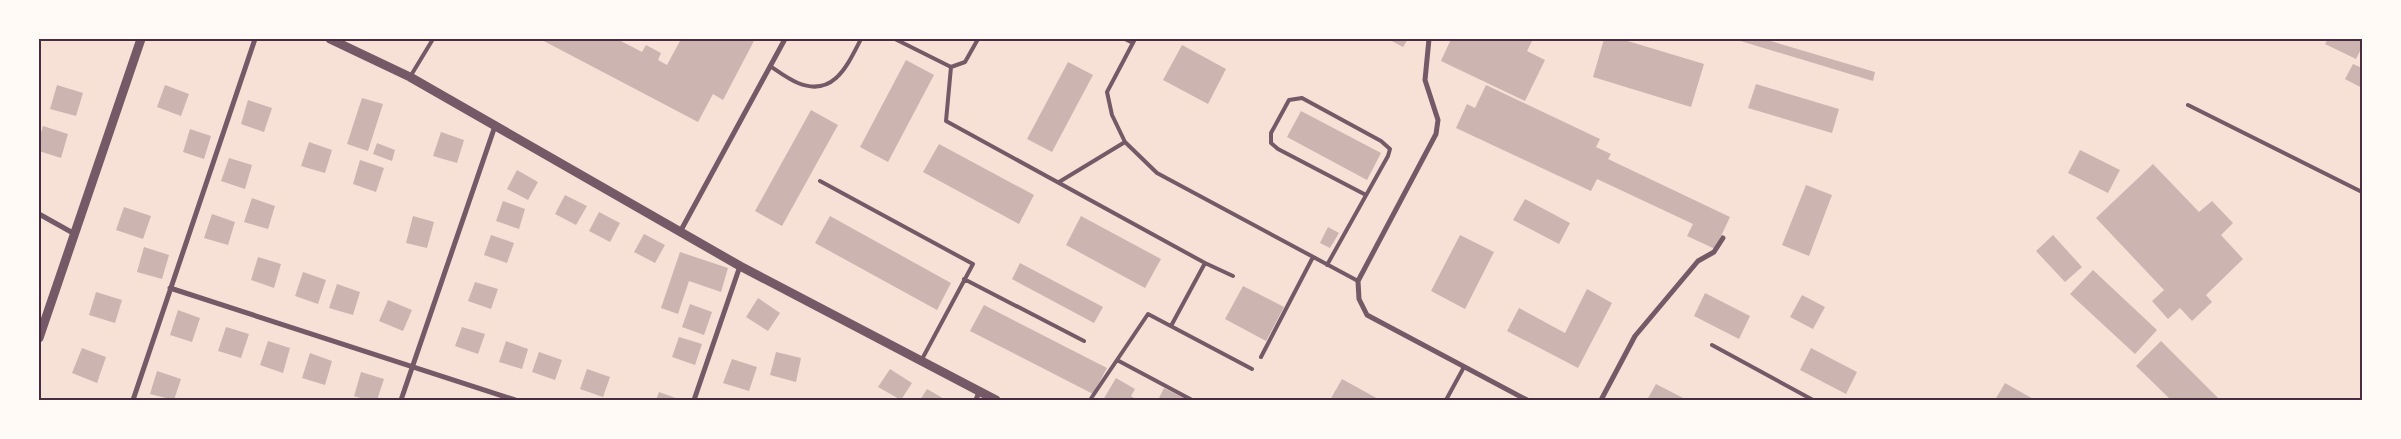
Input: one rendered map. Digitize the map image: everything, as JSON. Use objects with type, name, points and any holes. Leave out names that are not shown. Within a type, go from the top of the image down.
[{"type":"street","points":[[39,338],[73,233],[141,39]]},
{"type":"street","points":[[133,400],[255,39]]},
{"type":"street","points":[[330,39],[410,77],[679,233],[921,361],[978,396],[996,400]]},
{"type":"street","points":[[679,233],[785,39]]},
{"type":"street","points":[[1429,39],[1425,80],[1438,120],[1436,134],[1358,281],[1359,299],[1367,315],[1527,400]]},
{"type":"street","points":[[401,400],[495,126]]},
{"type":"street","points":[[39,214],[73,233]]},
{"type":"street","points":[[1601,400],[1635,336],[1698,261],[1714,252],[1722,238]]},
{"type":"street","points":[[694,400],[740,266]]},
{"type":"street","points":[[170,288],[514,400]]},
{"type":"lane","points":[[410,77],[433,39]]},
{"type":"lane","points":[[770,66],[798,83],[824,85],[833,82],[843,72],[862,39]]},
{"type":"lane","points":[[895,39],[951,67],[965,62],[978,39]]},
{"type":"lane","points":[[1124,39],[1133,44]]},
{"type":"lane","points":[[1135,39],[1107,92],[1112,115],[1125,142],[1157,173],[1358,281]]},
{"type":"lane","points":[[951,67],[946,121],[1233,276]]},
{"type":"lane","points":[[1327,265],[1388,156],[1389,147],[1302,98],[1289,100],[1271,132],[1271,143],[1278,149],[1366,194]]},
{"type":"lane","points":[[2188,105],[2362,192]]},
{"type":"lane","points":[[1059,182],[1125,142]]},
{"type":"lane","points":[[820,180],[973,264],[921,361]]},
{"type":"lane","points":[[1261,357],[1313,257]]},
{"type":"lane","points":[[1171,326],[1205,262]]},
{"type":"lane","points":[[964,279],[1084,341]]},
{"type":"lane","points":[[1090,400],[1148,314],[1252,369]]},
{"type":"lane","points":[[1712,345],[1813,400]]},
{"type":"lane","points":[[1117,360],[1192,400]]},
{"type":"lane","points":[[1446,400],[1464,367]]},
{"type":"building","points":[[540,39],[617,39],[642,52],[646,45],[661,53],[658,60],[667,65],[681,39],[755,39],[723,100],[713,94],[698,122]]},
{"type":"building","points":[[1388,39],[1408,39],[1403,47]]},
{"type":"building","points":[[1451,39],[1533,39],[1527,51],[1545,60],[1525,101],[1441,61]]},
{"type":"building","points":[[1604,39],[1621,39],[1704,64],[1691,107],[1593,77]]},
{"type":"building","points":[[1734,39],[1764,39],[1875,72],[1873,81]]},
{"type":"building","points":[[2328,39],[2360,39],[2362,47],[2356,59],[2325,44]]},
{"type":"building","points":[[1182,45],[1226,69],[1208,104],[1163,80]]},
{"type":"building","points":[[906,60],[934,75],[888,162],[860,147]]},
{"type":"building","points":[[1068,62],[1093,75],[1052,152],[1027,139]]},
{"type":"building","points":[[2353,64],[2362,68],[2362,88],[2345,79]]},
{"type":"building","points":[[1756,84],[1839,109],[1832,133],[1748,108]]},
{"type":"building","points":[[57,85],[83,93],[76,116],[50,109]]},
{"type":"building","points":[[165,85],[189,94],[181,116],[157,107]]},
{"type":"building","points":[[1486,85],[1600,139],[1596,147],[1611,154],[1608,159],[1730,217],[1715,249],[1687,236],[1693,224],[1597,179],[1591,191],[1456,128],[1467,104],[1475,108]]},
{"type":"building","points":[[362,98],[383,104],[368,151],[347,144]]},
{"type":"building","points":[[248,100],[272,108],[264,132],[241,124]]},
{"type":"building","points":[[811,110],[838,125],[782,226],[755,211]]},
{"type":"building","points":[[1301,111],[1381,153],[1367,180],[1287,137]]},
{"type":"building","points":[[43,126],[68,134],[61,158],[39,151],[39,139]]},
{"type":"building","points":[[190,129],[211,136],[204,159],[183,152]]},
{"type":"building","points":[[441,132],[464,140],[457,163],[433,156]]},
{"type":"building","points":[[309,142],[332,150],[325,173],[301,166]]},
{"type":"building","points":[[377,143],[395,150],[392,161],[373,154]]},
{"type":"building","points":[[939,144],[1034,195],[1019,224],[923,172]]},
{"type":"building","points":[[2080,150],[2120,170],[2108,193],[2068,173]]},
{"type":"building","points":[[229,158],[252,165],[245,189],[221,181]]},
{"type":"building","points":[[360,160],[384,168],[376,192],[353,184]]},
{"type":"building","points":[[2153,164],[2199,212],[2212,201],[2233,223],[2221,235],[2243,259],[2206,295],[2212,302],[2192,321],[2180,308],[2168,319],[2152,301],[2164,290],[2096,218]]},
{"type":"building","points":[[517,170],[538,182],[528,200],[507,189]]},
{"type":"building","points":[[1806,185],[1832,195],[1809,256],[1782,245]]},
{"type":"building","points":[[565,195],[587,206],[576,225],[555,214]]},
{"type":"building","points":[[252,198],[275,206],[268,229],[244,222]]},
{"type":"building","points":[[1525,199],[1570,223],[1559,244],[1513,220]]},
{"type":"building","points":[[503,201],[525,209],[519,229],[496,221]]},
{"type":"building","points":[[124,207],[151,216],[143,239],[116,230]]},
{"type":"building","points":[[599,212],[620,223],[610,242],[589,231]]},
{"type":"building","points":[[212,214],[235,222],[228,245],[204,238]]},
{"type":"building","points":[[413,216],[434,222],[427,248],[406,243]]},
{"type":"building","points":[[830,216],[951,283],[937,310],[815,243]]},
{"type":"building","points":[[1081,216],[1161,259],[1145,288],[1066,245]]},
{"type":"building","points":[[1328,227],[1339,233],[1330,248],[1320,243]]},
{"type":"building","points":[[644,234],[665,245],[655,263],[634,252]]},
{"type":"building","points":[[491,235],[514,243],[507,263],[484,255]]},
{"type":"building","points":[[1460,235],[1494,252],[1465,309],[1431,291]]},
{"type":"building","points":[[2053,235],[2082,267],[2065,282],[2036,251]]},
{"type":"building","points":[[144,247],[169,255],[162,279],[137,272]]},
{"type":"building","points":[[680,252],[728,268],[721,292],[689,281],[678,314],[661,308]]},
{"type":"building","points":[[258,257],[281,264],[274,288],[251,280]]},
{"type":"building","points":[[1020,263],[1103,307],[1094,323],[1012,279]]},
{"type":"building","points":[[2093,270],[2157,330],[2135,354],[2070,294]]},
{"type":"building","points":[[303,272],[326,280],[318,304],[295,296]]},
{"type":"building","points":[[475,282],[498,289],[491,309],[468,301]]},
{"type":"building","points":[[337,284],[360,292],[353,315],[329,308]]},
{"type":"building","points":[[1243,286],[1284,307],[1266,341],[1225,319]]},
{"type":"building","points":[[1587,289],[1612,303],[1578,368],[1507,331],[1519,308],[1565,333]]},
{"type":"building","points":[[96,292],[122,300],[115,323],[89,315]]},
{"type":"building","points":[[1705,293],[1750,316],[1739,339],[1694,316]]},
{"type":"building","points":[[1802,295],[1825,307],[1813,329],[1790,317]]},
{"type":"building","points":[[758,298],[780,313],[768,331],[746,317]]},
{"type":"building","points":[[388,300],[412,310],[403,331],[379,321]]},
{"type":"building","points":[[690,304],[712,312],[704,335],[682,327]]},
{"type":"building","points":[[984,305],[1107,368],[1093,394],[970,331]]},
{"type":"building","points":[[178,310],[200,318],[192,342],[170,335]]},
{"type":"building","points":[[226,327],[249,334],[241,358],[218,351]]},
{"type":"building","points":[[462,327],[485,334],[478,354],[455,346]]},
{"type":"building","points":[[679,337],[702,344],[695,365],[672,357]]},
{"type":"building","points":[[268,341],[290,348],[283,373],[260,365]]},
{"type":"building","points":[[506,341],[528,349],[522,369],[499,362]]},
{"type":"building","points":[[2161,341],[2220,400],[2171,400],[2136,366]]},
{"type":"building","points":[[82,348],[106,357],[97,383],[72,373]]},
{"type":"building","points":[[1811,348],[1857,372],[1846,394],[1800,370]]},
{"type":"building","points":[[539,352],[562,360],[555,380],[532,372]]},
{"type":"building","points":[[776,352],[801,358],[796,382],[770,375]]},
{"type":"building","points":[[310,353],[332,361],[325,385],[302,378]]},
{"type":"building","points":[[732,359],[757,367],[749,391],[723,383]]},
{"type":"building","points":[[587,369],[610,377],[603,397],[580,389]]},
{"type":"building","points":[[890,369],[912,383],[901,400],[878,387]]},
{"type":"building","points":[[157,371],[181,379],[174,400],[150,394]]},
{"type":"building","points":[[361,372],[384,379],[377,400],[367,400],[354,396]]},
{"type":"building","points":[[1116,378],[1135,389],[1131,396],[1137,400],[1103,400]]},
{"type":"building","points":[[1342,379],[1380,400],[1330,400]]},
{"type":"building","points":[[2005,383],[2035,400],[1995,400]]},
{"type":"building","points":[[1656,384],[1687,400],[1647,400]]},
{"type":"building","points":[[1164,388],[1188,400],[1158,400]]},
{"type":"building","points":[[927,389],[946,400],[920,400]]},
{"type":"building","points":[[659,392],[681,400],[656,400]]}]
